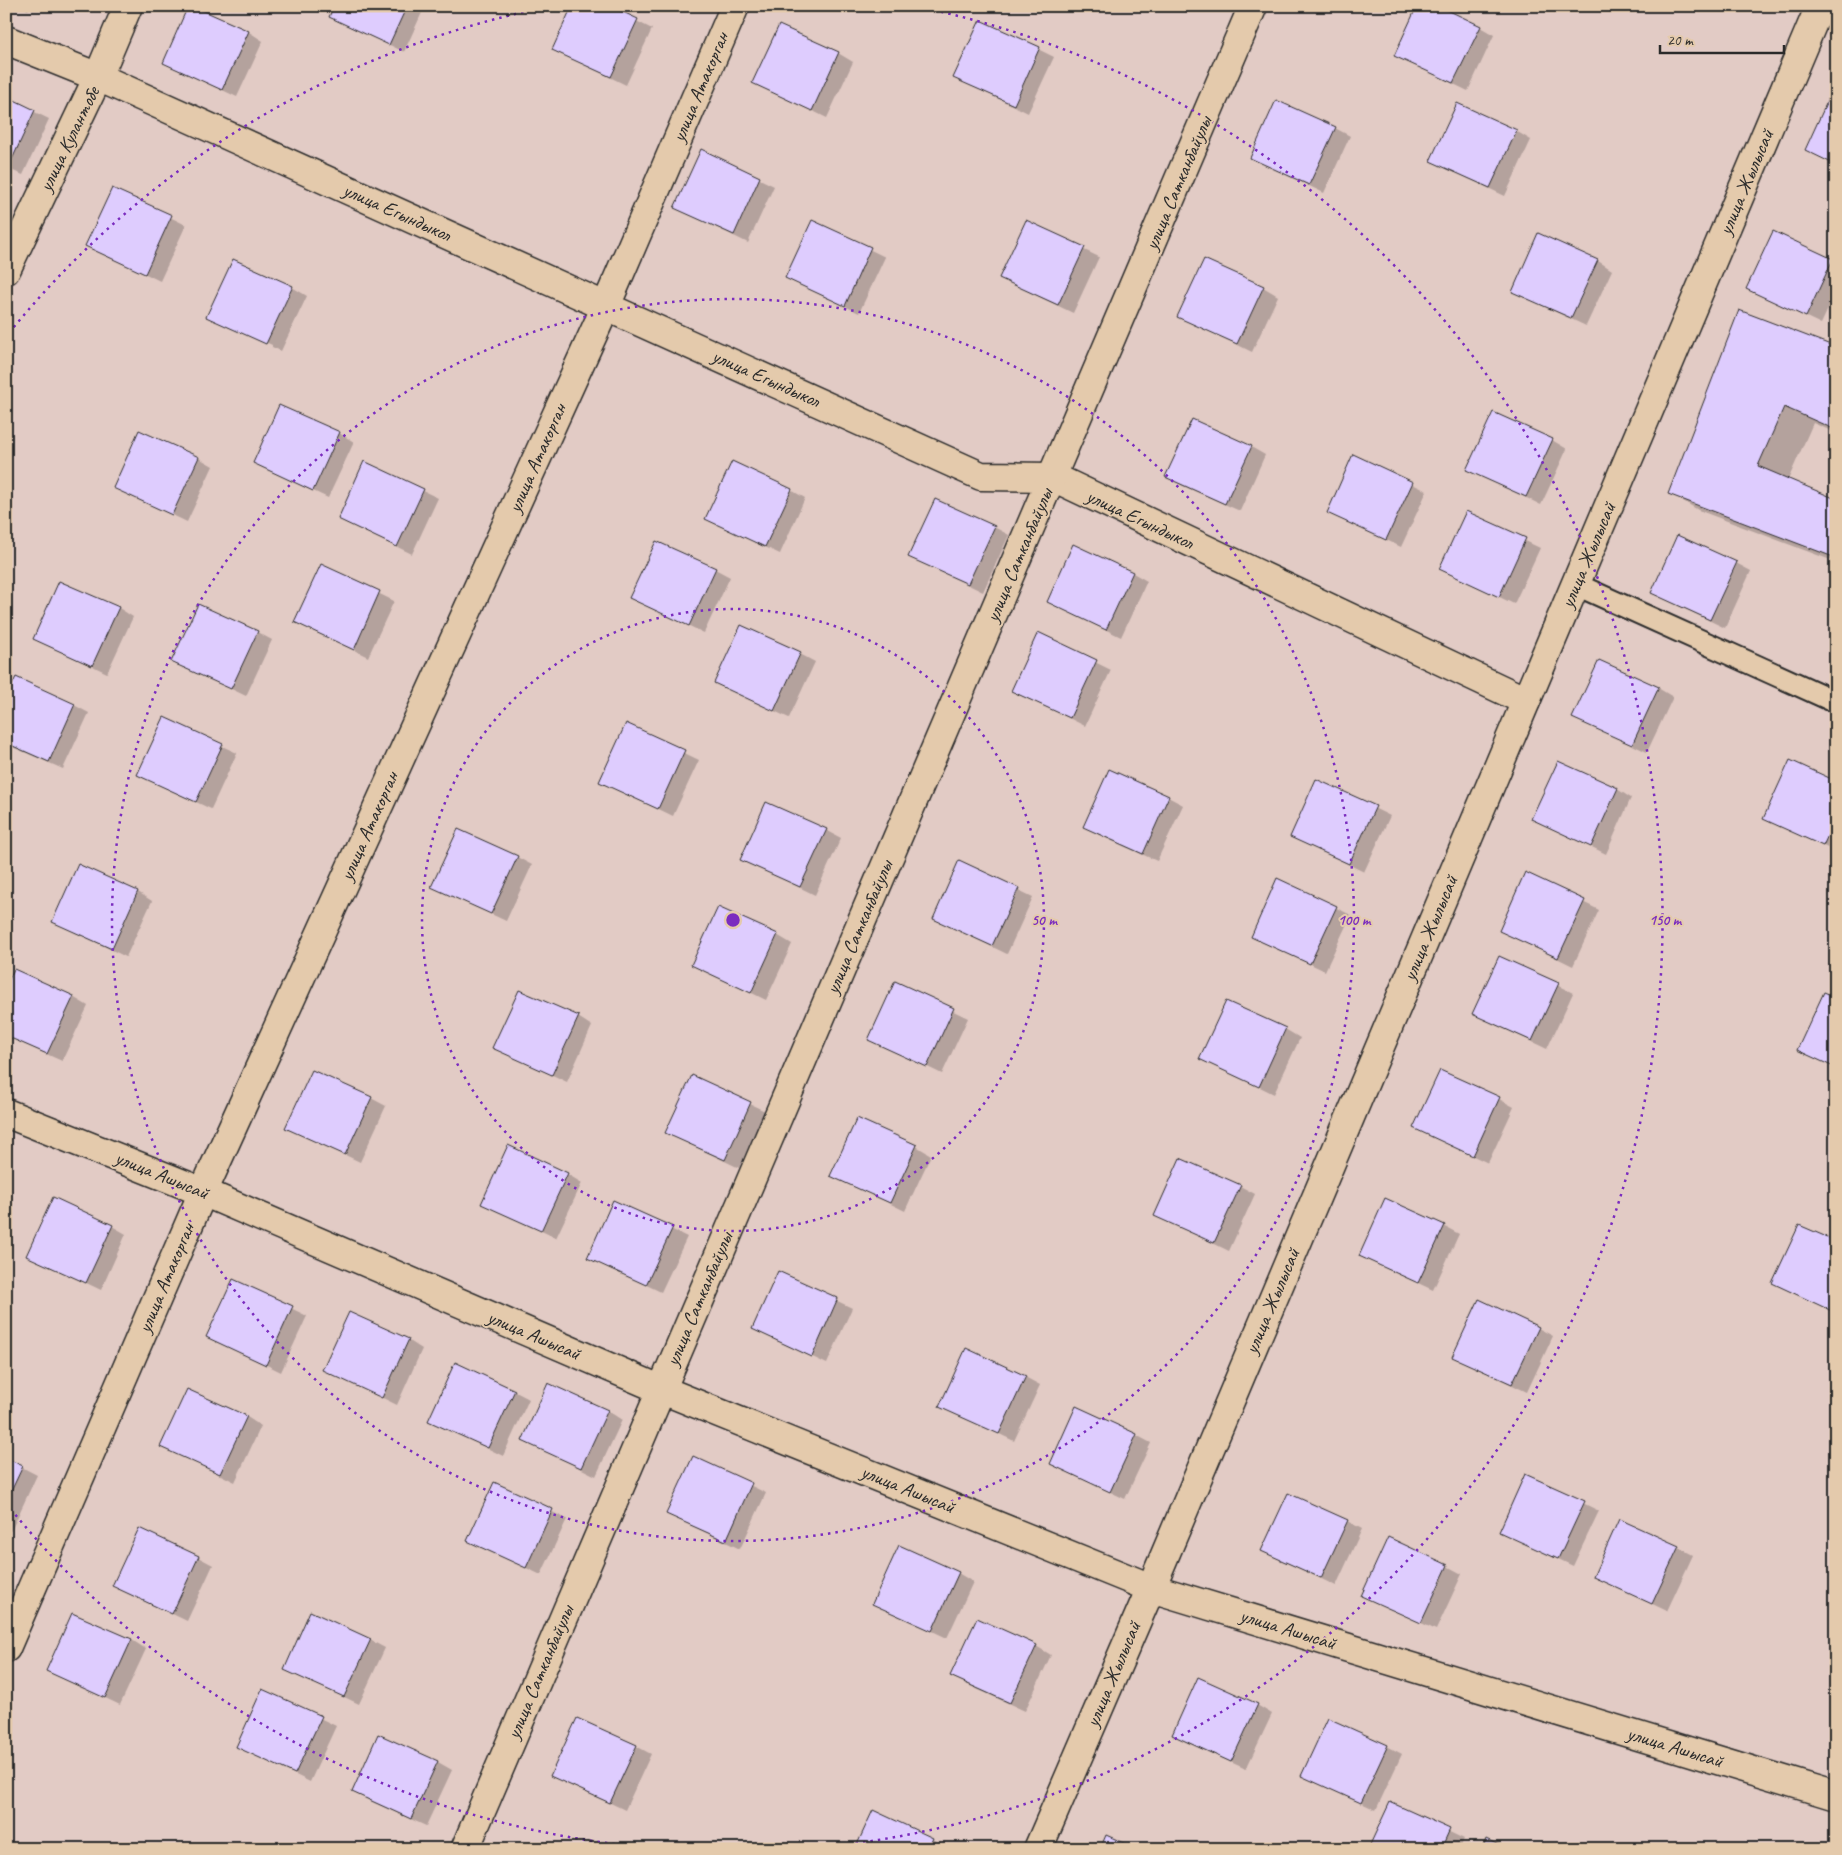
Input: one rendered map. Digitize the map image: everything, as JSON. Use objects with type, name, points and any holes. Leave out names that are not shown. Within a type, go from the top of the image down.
[{"type":"street","name":"улица Кулантобе","points":[[6,270],[98,77],[128,6]]},
{"type":"street","name":"улица Атакорган","points":[[6,1648],[203,1192],[606,306],[735,6]]},
{"type":"street","name":"улица Сатканбайулы","points":[[465,1849],[660,1389],[1053,477],[1253,6]]},
{"type":"street","name":"улица Жылысай","points":[[1038,1849],[1820,6]]},
{"type":"street","name":"улица Егындыкол","points":[[6,40],[98,77],[981,476],[1053,477],[1526,701]]},
{"type":"street","name":"улица Ашысай","points":[[6,1113],[203,1192],[660,1389],[1150,1588],[1836,1796]]},
{"type":"lane","points":[[1576,584],[1836,702]]},
{"type":"building","points":[[188,6],[193,6],[249,31],[222,90],[163,63]]},
{"type":"building","points":[[334,6],[407,6],[389,45],[329,17]]},
{"type":"building","points":[[572,6],[610,6],[638,19],[611,77],[552,50]]},
{"type":"building","points":[[1417,6],[1439,6],[1481,26],[1453,83],[1394,56]]},
{"type":"building","points":[[980,20],[1040,47],[1014,105],[953,78]]},
{"type":"building","points":[[779,25],[839,52],[812,111],[752,83]]},
{"type":"building","points":[[1831,93],[1836,95],[1836,165],[1805,150]]},
{"type":"building","points":[[6,96],[35,110],[8,168],[6,167]]},
{"type":"building","points":[[1276,100],[1336,127],[1309,185],[1250,158]]},
{"type":"building","points":[[1457,103],[1517,130],[1490,188],[1430,161]]},
{"type":"building","points":[[701,149],[760,177],[734,235],[674,208]]},
{"type":"building","points":[[112,188],[172,215],[145,274],[85,246]]},
{"type":"building","points":[[812,220],[871,247],[845,306],[785,278]]},
{"type":"building","points":[[1026,220],[1085,247],[1058,305],[999,278]]},
{"type":"building","points":[[1773,231],[1833,259],[1806,317],[1746,289]]},
{"type":"building","points":[[1538,233],[1598,260],[1571,318],[1512,292]]},
{"type":"building","points":[[233,259],[293,286],[266,344],[206,317]]},
{"type":"building","points":[[1204,259],[1264,286],[1237,344],[1177,317]]},
{"type":"building","points":[[1739,310],[1836,347],[1836,430],[1784,407],[1758,466],[1836,499],[1836,558],[1668,494]]},
{"type":"building","points":[[279,405],[340,432],[313,491],[253,463]]},
{"type":"building","points":[[1493,412],[1553,439],[1526,497],[1466,470]]},
{"type":"building","points":[[1192,419],[1252,446],[1225,504],[1165,477]]},
{"type":"building","points":[[139,430],[199,457],[172,515],[113,488]]},
{"type":"building","points":[[1353,454],[1413,482],[1386,540],[1327,513]]},
{"type":"building","points":[[364,461],[424,489],[397,547],[338,519]]},
{"type":"building","points":[[732,461],[792,489],[765,547],[705,519]]},
{"type":"building","points":[[935,499],[995,526],[968,584],[908,557]]},
{"type":"building","points":[[1466,511],[1526,538],[1499,597],[1439,569]]},
{"type":"building","points":[[1677,535],[1737,562],[1710,620],[1651,593]]},
{"type":"building","points":[[656,541],[716,568],[689,626],[629,598]]},
{"type":"building","points":[[1073,544],[1133,572],[1106,630],[1047,602]]},
{"type":"building","points":[[321,564],[380,591],[354,650],[294,622]]},
{"type":"building","points":[[59,581],[119,607],[92,666],[33,639]]},
{"type":"building","points":[[198,604],[258,631],[231,689],[171,662]]},
{"type":"building","points":[[741,625],[801,652],[774,711],[714,683]]},
{"type":"building","points":[[1038,632],[1097,660],[1070,718],[1011,691]]},
{"type":"building","points":[[1599,660],[1659,687],[1632,745],[1572,718]]},
{"type":"building","points":[[16,677],[75,704],[49,762],[6,743],[6,697]]},
{"type":"building","points":[[164,717],[223,744],[196,802],[137,775]]},
{"type":"building","points":[[626,723],[685,750],[658,809],[599,782]]},
{"type":"building","points":[[1790,760],[1836,781],[1836,818],[1823,846],[1763,819]]},
{"type":"building","points":[[1558,761],[1618,788],[1591,847],[1531,819]]},
{"type":"building","points":[[1109,769],[1169,796],[1143,854],[1083,827]]},
{"type":"building","points":[[1316,779],[1376,806],[1349,864],[1290,837]]},
{"type":"building","points":[[766,802],[827,829],[800,887],[740,860]]},
{"type":"building","points":[[458,829],[518,856],[491,914],[431,887]]},
{"type":"building","points":[[959,860],[1019,888],[992,946],[933,919]]},
{"type":"building","points":[[78,864],[138,891],[112,949],[52,922]]},
{"type":"building","points":[[1525,872],[1585,900],[1558,958],[1499,931]]},
{"type":"building","points":[[1277,878],[1337,906],[1310,964],[1251,937]]},
{"type":"building","points":[[718,907],[778,934],[751,993],[691,965]]},
{"type":"building","points":[[1499,956],[1559,983],[1532,1041],[1472,1014]]},
{"type":"building","points":[[14,969],[74,996],[47,1054],[6,1036],[6,985]]},
{"type":"building","points":[[895,981],[954,1008],[927,1067],[868,1040]]},
{"type":"building","points":[[519,990],[579,1016],[552,1075],[492,1048]]},
{"type":"building","points":[[1824,992],[1836,997],[1836,1068],[1797,1050]]},
{"type":"building","points":[[1226,1001],[1286,1028],[1259,1087],[1199,1059]]},
{"type":"building","points":[[312,1070],[372,1097],[345,1155],[285,1128]]},
{"type":"building","points":[[1440,1070],[1500,1097],[1473,1156],[1413,1128]]},
{"type":"building","points":[[692,1075],[751,1102],[725,1160],[665,1133]]},
{"type":"building","points":[[857,1118],[917,1145],[890,1203],[830,1176]]},
{"type":"building","points":[[508,1145],[568,1173],[541,1231],[481,1204]]},
{"type":"building","points":[[1180,1158],[1241,1185],[1214,1243],[1154,1216]]},
{"type":"building","points":[[53,1197],[113,1225],[86,1283],[26,1256]]},
{"type":"building","points":[[1385,1198],[1445,1225],[1418,1283],[1359,1256]]},
{"type":"building","points":[[613,1200],[673,1227],[646,1285],[587,1258]]},
{"type":"building","points":[[1799,1225],[1836,1241],[1836,1303],[1832,1311],[1772,1283]]},
{"type":"building","points":[[778,1271],[838,1298],[812,1357],[752,1329]]},
{"type":"building","points":[[233,1279],[293,1306],[266,1365],[206,1337]]},
{"type":"building","points":[[1479,1299],[1539,1327],[1512,1384],[1452,1357]]},
{"type":"building","points":[[349,1312],[409,1339],[382,1398],[322,1370]]},
{"type":"building","points":[[966,1348],[1026,1376],[999,1434],[939,1407]]},
{"type":"building","points":[[455,1362],[515,1390],[488,1448],[428,1421]]},
{"type":"building","points":[[548,1383],[608,1410],[581,1468],[522,1441]]},
{"type":"building","points":[[187,1389],[247,1416],[220,1474],[160,1447]]},
{"type":"building","points":[[1076,1406],[1137,1434],[1110,1492],[1050,1464]]},
{"type":"building","points":[[693,1456],[752,1483],[726,1541],[666,1514]]},
{"type":"building","points":[[6,1458],[23,1466],[6,1502]]},
{"type":"building","points":[[1525,1474],[1585,1501],[1558,1559],[1499,1532]]},
{"type":"building","points":[[494,1482],[553,1509],[526,1568],[467,1541]]},
{"type":"building","points":[[1288,1493],[1348,1520],[1321,1578],[1261,1551]]},
{"type":"building","points":[[1619,1519],[1679,1546],[1652,1604],[1593,1577]]},
{"type":"building","points":[[139,1528],[199,1556],[172,1614],[112,1586]]},
{"type":"building","points":[[1388,1537],[1448,1565],[1421,1623],[1361,1596]]},
{"type":"building","points":[[899,1545],[959,1572],[932,1631],[872,1604]]},
{"type":"building","points":[[310,1611],[371,1639],[344,1697],[284,1670]]},
{"type":"building","points":[[72,1613],[132,1639],[105,1698],[46,1671]]},
{"type":"building","points":[[977,1618],[1037,1645],[1010,1703],[950,1676]]},
{"type":"building","points":[[1198,1677],[1258,1704],[1231,1762],[1172,1735]]},
{"type":"building","points":[[262,1689],[322,1716],[295,1774],[236,1747]]},
{"type":"building","points":[[577,1718],[637,1745],[610,1803],[550,1776]]},
{"type":"building","points":[[1328,1718],[1388,1745],[1361,1803],[1301,1776]]},
{"type":"building","points":[[378,1734],[438,1761],[411,1819],[352,1792]]},
{"type":"building","points":[[1390,1802],[1450,1829],[1441,1849],[1368,1849]]},
{"type":"building","points":[[873,1810],[933,1838],[928,1849],[855,1849]]},
{"type":"building","points":[[1106,1835],[1138,1849],[1100,1849]]},
{"type":"building","points":[[1486,1839],[1507,1849],[1482,1849]]}]
